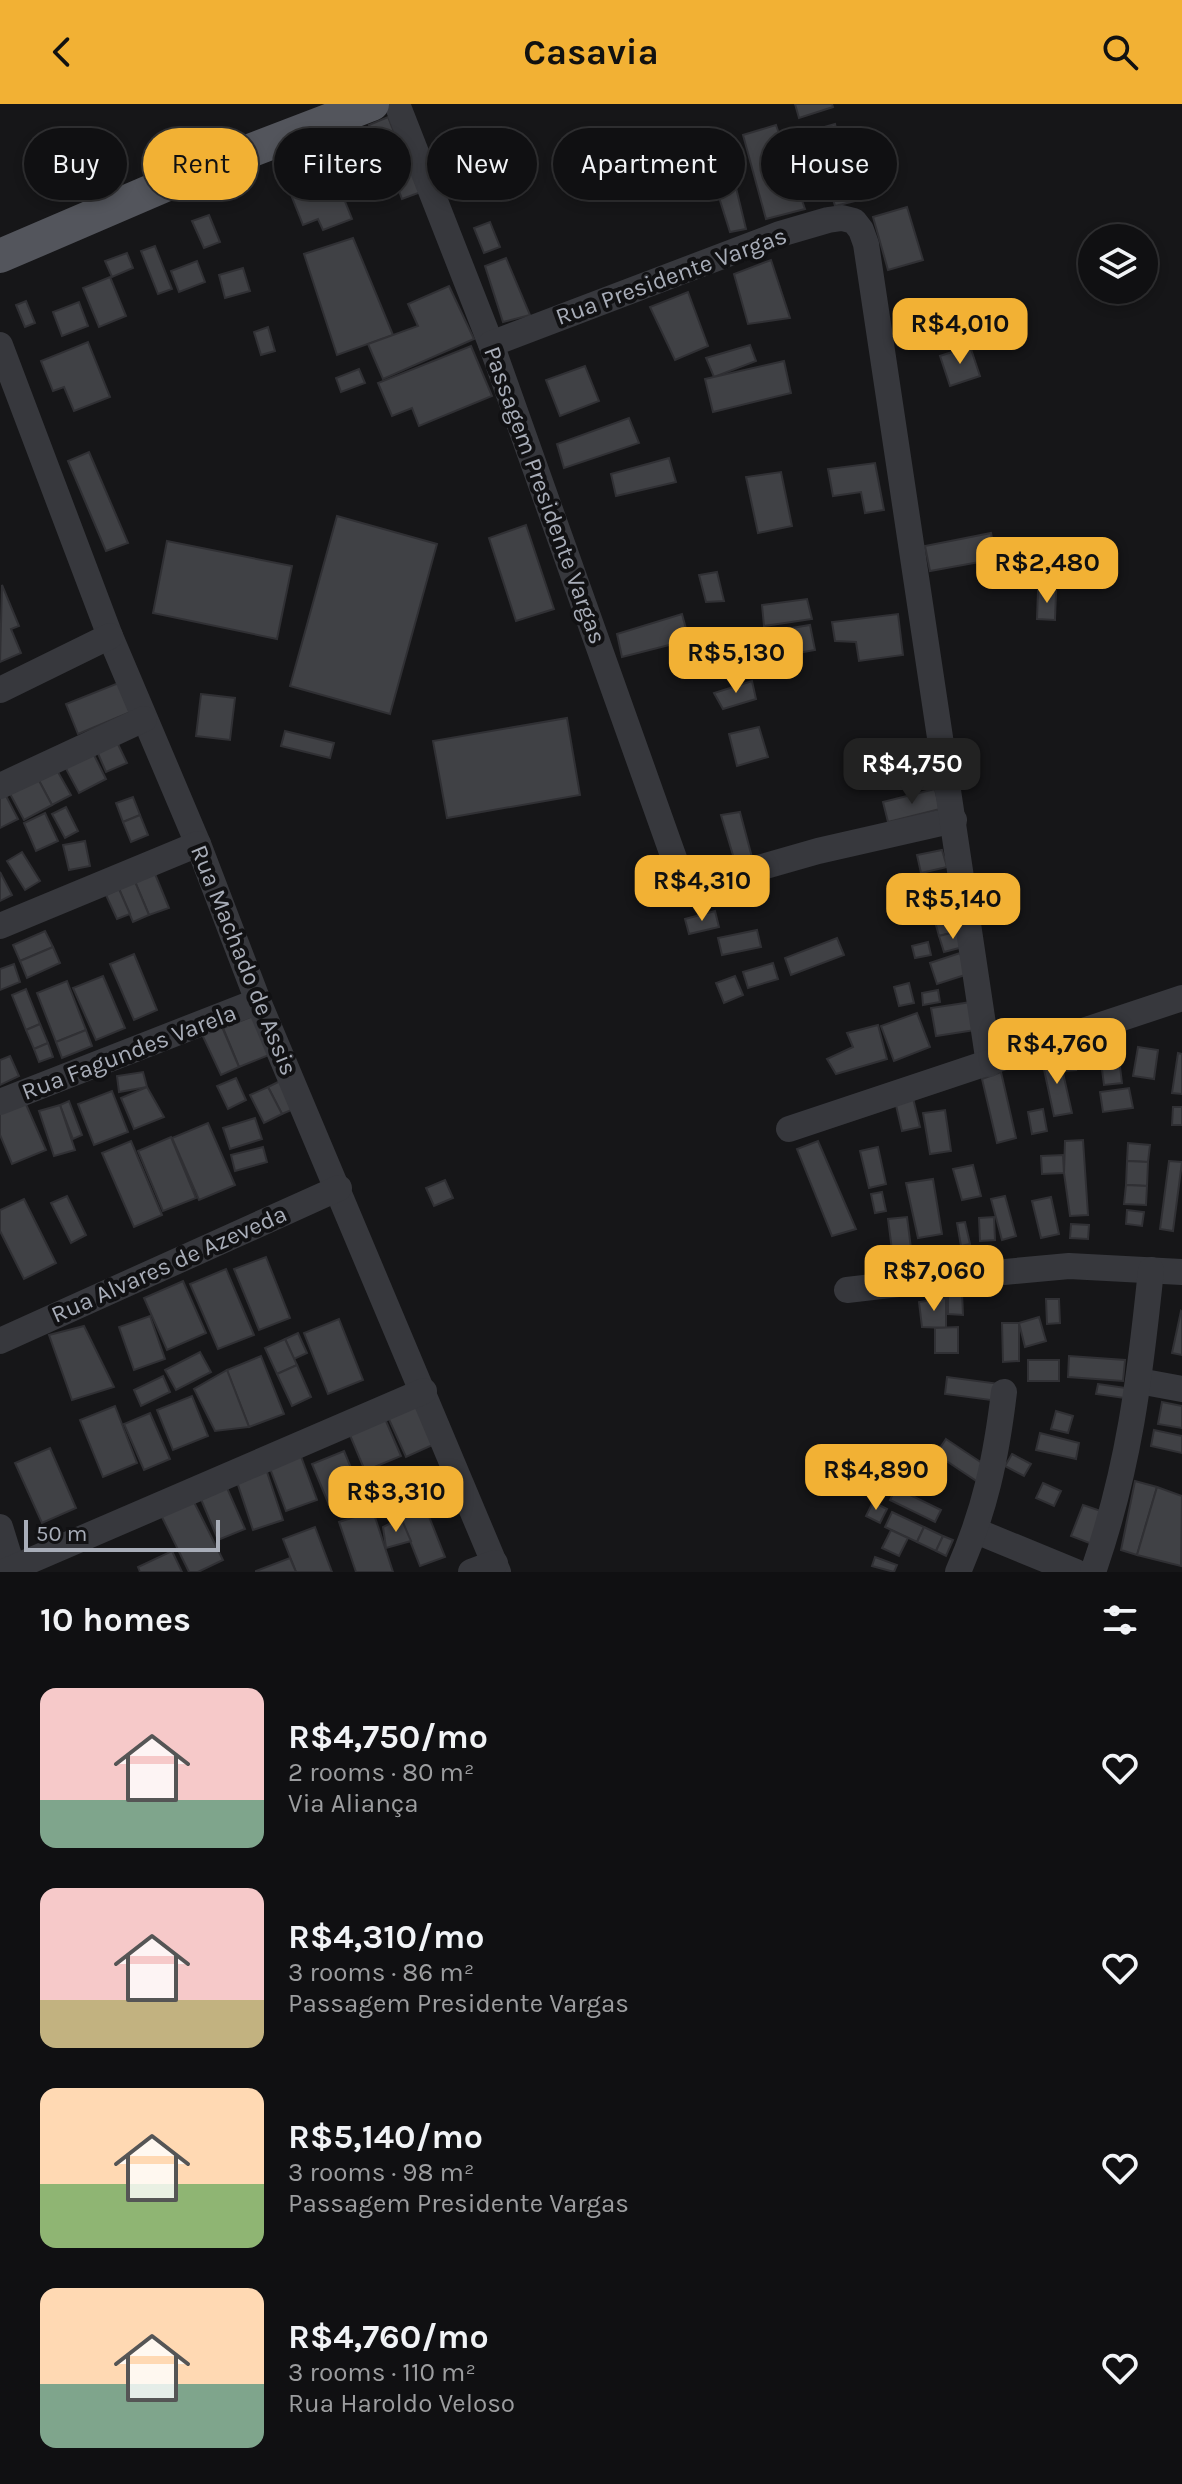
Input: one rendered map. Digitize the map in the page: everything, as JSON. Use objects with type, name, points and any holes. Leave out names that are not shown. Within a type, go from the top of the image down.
[{"type":"main road","points":[[0,256],[205,168],[374,105]]},
{"type":"street","name":"Passagem Presidente Vargas","points":[[374,105],[491,344],[685,889],[818,851],[954,820]]},
{"type":"street","name":"Rua Presidente Vargas","points":[[491,344],[780,234],[842,218],[854,221],[866,244],[954,820]]},
{"type":"street","name":"Rua Machado de Assis","points":[[0,345],[110,636],[198,844],[258,1001],[424,1391],[488,1569]]},
{"type":"street","points":[[0,690],[110,636]]},
{"type":"street","points":[[0,786],[144,719]]},
{"type":"street","points":[[954,820],[989,1064]]},
{"type":"street","points":[[0,926],[198,844]]},
{"type":"street","points":[[789,1129],[1182,998]]},
{"type":"street","name":"Rua Fagundes Varela","points":[[0,1102],[258,1001]]},
{"type":"street","name":"Rua Alvares de Azeveda","points":[[0,1341],[339,1188]]},
{"type":"street","points":[[847,1290],[1069,1266],[1182,1272]]},
{"type":"street","points":[[1093,1572],[1112,1518],[1125,1463],[1139,1381],[1151,1270]]},
{"type":"street","points":[[1139,1381],[1182,1389]]},
{"type":"street","points":[[0,1527],[10,1571],[424,1391]]},
{"type":"street","points":[[958,1572],[976,1531],[997,1454],[1004,1392]]},
{"type":"street","points":[[976,1531],[1076,1572]]},
{"type":"building","points":[[795,104],[832,104],[833,107],[799,118]]},
{"type":"building","points":[[388,117],[392,128],[370,128],[369,125]]},
{"type":"building","points":[[761,130],[761,200],[802,200],[805,209],[766,219],[745,142],[745,134]]},
{"type":"building","points":[[411,168],[421,192],[411,196]]},
{"type":"building","points":[[293,200],[344,200],[352,219],[323,230],[318,219],[303,225]]},
{"type":"building","points":[[720,200],[739,200],[746,229],[730,232]]},
{"type":"building","points":[[833,200],[855,200],[855,201],[835,206]]},
{"type":"building","points":[[907,207],[923,260],[888,270],[873,217]]},
{"type":"building","points":[[209,215],[220,242],[204,248],[192,221]]},
{"type":"building","points":[[490,222],[500,247],[484,253],[474,228]]},
{"type":"building","points":[[353,238],[393,335],[337,355],[304,254]]},
{"type":"building","points":[[155,246],[172,289],[158,294],[141,251]]},
{"type":"building","points":[[127,253],[133,268],[112,277],[105,261]]},
{"type":"building","points":[[506,258],[530,315],[503,322],[485,266]]},
{"type":"building","points":[[771,260],[790,318],[748,324],[734,274]]},
{"type":"building","points":[[197,261],[205,282],[179,292],[171,271]]},
{"type":"building","points":[[243,268],[250,291],[225,298],[219,275]]},
{"type":"building","points":[[110,277],[126,316],[99,327],[83,288]]},
{"type":"building","points":[[449,286],[474,339],[383,379],[368,344],[418,326],[408,304]]},
{"type":"building","points":[[688,292],[708,346],[675,360],[650,307]]},
{"type":"building","points":[[26,301],[35,323],[25,327],[16,305]]},
{"type":"building","points":[[79,302],[88,326],[62,336],[53,312]]},
{"type":"building","points":[[268,327],[275,351],[261,355],[254,332]]},
{"type":"building","points":[[88,342],[110,397],[74,411],[64,387],[53,391],[41,361]]},
{"type":"building","points":[[750,345],[756,361],[714,377],[706,358]]},
{"type":"building","points":[[471,346],[492,396],[419,426],[412,408],[392,416],[378,383]]},
{"type":"building","points":[[970,346],[980,376],[950,386],[940,356]]},
{"type":"building","points":[[784,361],[791,393],[713,412],[705,379]]},
{"type":"building","points":[[585,366],[599,401],[560,416],[546,380]]},
{"type":"building","points":[[359,369],[365,383],[341,392],[336,378]]},
{"type":"building","points":[[629,418],[639,443],[564,468],[557,444]]},
{"type":"building","points":[[89,452],[128,543],[106,551],[68,461]]},
{"type":"building","points":[[669,458],[676,482],[616,496],[611,474]]},
{"type":"building","points":[[875,463],[884,510],[865,513],[861,492],[833,496],[828,469]]},
{"type":"building","points":[[781,472],[792,526],[758,533],[746,477]]},
{"type":"building","points":[[337,516],[437,544],[390,714],[290,686]]},
{"type":"building","points":[[526,525],[554,609],[516,621],[489,538]]},
{"type":"building","points":[[991,533],[996,559],[930,571],[925,546]]},
{"type":"building","points":[[167,541],[292,566],[277,639],[153,613]]},
{"type":"building","points":[[717,572],[724,601],[706,602],[699,575]]},
{"type":"building","points":[[2,585],[19,626],[11,629],[21,653],[0,662]]},
{"type":"building","points":[[1038,591],[1056,591],[1055,620],[1037,619]]},
{"type":"building","points":[[807,599],[812,619],[764,626],[762,605]]},
{"type":"building","points":[[682,614],[689,640],[622,657],[617,634]]},
{"type":"building","points":[[898,614],[903,655],[859,661],[856,642],[835,641],[832,622]]},
{"type":"building","points":[[810,625],[815,650],[770,658],[767,632]]},
{"type":"building","points":[[752,681],[756,699],[723,709],[714,693]]},
{"type":"building","points":[[121,682],[133,711],[78,734],[66,704]]},
{"type":"building","points":[[201,694],[235,698],[230,740],[196,736]]},
{"type":"building","points":[[567,718],[580,795],[447,818],[433,741]]},
{"type":"building","points":[[759,727],[768,757],[737,766],[729,734]]},
{"type":"building","points":[[285,731],[334,743],[330,758],[281,746]]},
{"type":"building","points":[[116,740],[127,763],[106,772],[96,749]]},
{"type":"building","points":[[92,751],[106,779],[79,793],[64,765]]},
{"type":"building","points":[[54,765],[71,795],[52,805],[36,775]]},
{"type":"building","points":[[36,775],[52,805],[24,820],[8,790]]},
{"type":"building","points":[[935,789],[940,809],[888,822],[883,802]]},
{"type":"building","points":[[4,792],[18,819],[0,828],[0,794]]},
{"type":"building","points":[[133,797],[140,815],[123,822],[116,803]]},
{"type":"building","points":[[66,807],[78,831],[65,838],[52,814]]},
{"type":"building","points":[[740,812],[753,861],[735,862],[721,815]]},
{"type":"building","points":[[45,813],[58,841],[36,851],[24,823]]},
{"type":"building","points":[[140,815],[148,835],[131,842],[123,822]]},
{"type":"building","points":[[85,841],[90,866],[69,870],[63,845]]},
{"type":"building","points":[[942,850],[947,867],[921,873],[917,855]]},
{"type":"building","points":[[22,852],[40,881],[25,890],[7,861]]},
{"type":"building","points":[[153,869],[169,908],[149,915],[133,877]]},
{"type":"building","points":[[0,872],[12,895],[0,901]]},
{"type":"building","points":[[133,877],[149,915],[133,922],[117,884]]},
{"type":"building","points":[[119,889],[130,914],[117,919],[106,895]]},
{"type":"building","points":[[715,911],[719,927],[689,934],[685,919]]},
{"type":"building","points":[[957,911],[963,930],[939,936],[934,918]]},
{"type":"building","points":[[757,930],[761,947],[722,955],[718,938]]},
{"type":"building","points":[[963,930],[967,946],[944,952],[939,936]]},
{"type":"building","points":[[45,931],[53,947],[20,961],[13,945]]},
{"type":"building","points":[[837,938],[844,955],[791,975],[785,958]]},
{"type":"building","points":[[928,942],[931,955],[915,958],[912,946]]},
{"type":"building","points":[[53,947],[60,963],[27,978],[20,961]]},
{"type":"building","points":[[960,953],[968,974],[937,984],[930,963]]},
{"type":"building","points":[[134,954],[157,1010],[134,1020],[110,964]]},
{"type":"building","points":[[773,963],[778,979],[748,988],[743,972]]},
{"type":"building","points":[[14,964],[20,982],[0,990],[0,969]]},
{"type":"building","points":[[103,976],[125,1028],[96,1040],[73,988]]},
{"type":"building","points":[[735,976],[743,995],[724,1003],[716,983]]},
{"type":"building","points":[[67,981],[86,1030],[56,1042],[37,993]]},
{"type":"building","points":[[909,983],[914,1003],[899,1006],[894,987]]},
{"type":"building","points":[[26,989],[40,1024],[26,1030],[12,995]]},
{"type":"building","points":[[938,990],[940,1002],[923,1005],[922,993]]},
{"type":"building","points":[[978,1001],[982,1029],[936,1036],[931,1008]]},
{"type":"building","points":[[917,1013],[930,1047],[894,1061],[881,1026]]},
{"type":"building","points":[[258,1014],[274,1053],[239,1067],[223,1028]]},
{"type":"building","points":[[220,1022],[239,1067],[221,1075],[199,1028]]},
{"type":"building","points":[[40,1024],[48,1043],[34,1049],[26,1030]]},
{"type":"building","points":[[878,1025],[887,1059],[836,1074],[827,1059],[853,1047],[847,1033]]},
{"type":"building","points":[[86,1030],[92,1046],[62,1058],[56,1042]]},
{"type":"building","points":[[48,1043],[53,1057],[39,1062],[34,1049]]},
{"type":"building","points":[[1062,1045],[1069,1047],[1076,1070],[1064,1071]]},
{"type":"building","points":[[1138,1047],[1158,1050],[1154,1079],[1133,1076]]},
{"type":"building","points":[[1118,1051],[1122,1083],[1104,1085],[1100,1054]]},
{"type":"building","points":[[1178,1053],[1182,1054],[1182,1094],[1172,1093]]},
{"type":"building","points":[[1059,1055],[1072,1113],[1054,1116],[1042,1060]]},
{"type":"building","points":[[10,1056],[19,1076],[0,1085],[0,1060]]},
{"type":"building","points":[[143,1072],[147,1087],[119,1092],[117,1076]]},
{"type":"building","points":[[1001,1072],[1016,1138],[997,1143],[982,1079]]},
{"type":"building","points":[[236,1078],[246,1100],[228,1109],[217,1086]]},
{"type":"building","points":[[282,1080],[296,1108],[282,1114],[268,1087]]},
{"type":"building","points":[[147,1087],[164,1117],[134,1129],[121,1098]]},
{"type":"building","points":[[268,1087],[282,1114],[264,1123],[250,1095]]},
{"type":"building","points":[[1129,1088],[1133,1108],[1103,1112],[1100,1092]]},
{"type":"building","points":[[112,1091],[128,1132],[94,1145],[78,1104]]},
{"type":"building","points":[[913,1098],[920,1127],[902,1131],[895,1101]]},
{"type":"building","points":[[69,1101],[82,1135],[73,1139],[60,1105]]},
{"type":"building","points":[[25,1102],[46,1150],[12,1164],[0,1135],[0,1112]]},
{"type":"building","points":[[60,1105],[75,1150],[54,1156],[39,1111]]},
{"type":"building","points":[[1173,1107],[1182,1107],[1182,1125],[1172,1125]]},
{"type":"building","points":[[1043,1109],[1047,1131],[1032,1134],[1028,1112]]},
{"type":"building","points":[[945,1110],[951,1151],[930,1154],[923,1113]]},
{"type":"building","points":[[255,1118],[262,1139],[230,1149],[223,1128]]},
{"type":"building","points":[[208,1123],[235,1185],[199,1200],[172,1138]]},
{"type":"building","points":[[171,1137],[196,1198],[163,1211],[138,1151]]},
{"type":"building","points":[[1083,1140],[1088,1215],[1070,1216],[1064,1173],[1065,1141]]},
{"type":"building","points":[[131,1141],[162,1215],[134,1227],[102,1153]]},
{"type":"building","points":[[818,1141],[856,1229],[832,1236],[797,1149]]},
{"type":"building","points":[[1128,1143],[1150,1145],[1148,1162],[1127,1161]]},
{"type":"building","points":[[263,1147],[267,1162],[235,1171],[231,1155]]},
{"type":"building","points":[[878,1147],[886,1184],[869,1188],[860,1151]]},
{"type":"building","points":[[1063,1155],[1064,1173],[1042,1174],[1041,1156]]},
{"type":"building","points":[[1127,1161],[1148,1162],[1147,1186],[1126,1185]]},
{"type":"building","points":[[1169,1161],[1182,1162],[1173,1231],[1160,1229]]},
{"type":"building","points":[[973,1165],[981,1196],[962,1200],[953,1169]]},
{"type":"building","points":[[933,1179],[942,1234],[918,1238],[906,1183]]},
{"type":"building","points":[[445,1180],[453,1198],[434,1206],[426,1188]]},
{"type":"building","points":[[1126,1185],[1147,1186],[1146,1205],[1124,1204]]},
{"type":"building","points":[[882,1192],[886,1211],[875,1213],[871,1194]]},
{"type":"building","points":[[67,1196],[86,1235],[71,1243],[51,1203]]},
{"type":"building","points":[[1005,1196],[1016,1236],[1002,1240],[991,1199]]},
{"type":"building","points":[[1051,1197],[1059,1234],[1041,1238],[1032,1201]]},
{"type":"building","points":[[24,1199],[56,1263],[24,1279],[0,1231],[0,1210]]},
{"type":"building","points":[[1127,1210],[1144,1212],[1142,1226],[1126,1224]]},
{"type":"building","points":[[907,1217],[912,1256],[893,1258],[888,1219]]},
{"type":"building","points":[[994,1217],[995,1240],[980,1241],[979,1218]]},
{"type":"building","points":[[965,1222],[970,1244],[961,1246],[957,1223]]},
{"type":"building","points":[[1071,1224],[1089,1225],[1088,1239],[1070,1238]]},
{"type":"building","points":[[266,1257],[290,1318],[259,1330],[234,1269]]},
{"type":"building","points":[[226,1269],[254,1335],[218,1349],[190,1284]]},
{"type":"building","points":[[183,1281],[206,1333],[167,1350],[144,1298]]},
{"type":"building","points":[[948,1292],[962,1292],[963,1315],[948,1314]]},
{"type":"building","points":[[946,1298],[946,1328],[922,1327],[919,1302]]},
{"type":"building","points":[[1046,1299],[1059,1299],[1060,1323],[1047,1324]]},
{"type":"building","points":[[1182,1312],[1182,1355],[1172,1353]]},
{"type":"building","points":[[150,1316],[165,1359],[134,1370],[119,1327]]},
{"type":"building","points":[[1039,1317],[1046,1341],[1025,1347],[1019,1323]]},
{"type":"building","points":[[339,1319],[363,1380],[328,1394],[304,1333]]},
{"type":"building","points":[[1002,1323],[1019,1323],[1019,1361],[1003,1362]]},
{"type":"building","points":[[84,1326],[114,1387],[72,1400],[49,1335]]},
{"type":"building","points":[[958,1327],[958,1353],[935,1353],[935,1328]]},
{"type":"building","points":[[298,1333],[307,1353],[294,1359],[285,1339]]},
{"type":"building","points":[[285,1339],[297,1365],[277,1374],[265,1348]]},
{"type":"building","points":[[200,1352],[211,1372],[176,1390],[165,1370]]},
{"type":"building","points":[[261,1356],[284,1414],[249,1427],[227,1370]]},
{"type":"building","points":[[1069,1356],[1125,1360],[1123,1381],[1068,1377]]},
{"type":"building","points":[[1028,1360],[1059,1360],[1059,1381],[1028,1381]]},
{"type":"building","points":[[297,1365],[311,1397],[292,1406],[277,1374]]},
{"type":"building","points":[[227,1370],[249,1427],[215,1431],[194,1389]]},
{"type":"building","points":[[163,1376],[170,1392],[141,1406],[134,1390]]},
{"type":"building","points":[[947,1377],[1000,1384],[998,1401],[945,1394]]},
{"type":"building","points":[[1098,1384],[1126,1388],[1124,1398],[1096,1394]]},
{"type":"building","points":[[192,1396],[208,1436],[173,1450],[157,1410]]},
{"type":"building","points":[[419,1401],[437,1443],[406,1457],[387,1415]]},
{"type":"building","points":[[1162,1402],[1182,1406],[1182,1428],[1158,1424]]},
{"type":"building","points":[[115,1406],[137,1463],[103,1477],[80,1420]]},
{"type":"building","points":[[1056,1411],[1073,1416],[1068,1433],[1051,1429]]},
{"type":"building","points":[[150,1413],[170,1459],[144,1470],[124,1424]]},
{"type":"building","points":[[383,1414],[401,1456],[365,1471],[347,1428]]},
{"type":"building","points":[[1154,1430],[1182,1436],[1182,1453],[1151,1446]]},
{"type":"building","points":[[1040,1433],[1079,1443],[1076,1459],[1036,1450]]},
{"type":"building","points":[[946,1439],[988,1467],[978,1482],[936,1454]]},
{"type":"building","points":[[50,1448],[76,1508],[42,1523],[15,1463]]},
{"type":"building","points":[[299,1451],[317,1500],[286,1511],[268,1463]]},
{"type":"building","points":[[344,1451],[361,1492],[329,1505],[312,1464]]},
{"type":"building","points":[[1012,1454],[1031,1464],[1024,1476],[1005,1466]]},
{"type":"building","points":[[265,1466],[283,1520],[253,1530],[235,1476]]},
{"type":"building","points":[[411,1480],[418,1496],[396,1506],[388,1490]]},
{"type":"building","points":[[224,1481],[245,1529],[218,1540],[198,1492]]},
{"type":"building","points":[[1135,1481],[1157,1487],[1137,1555],[1121,1550]]},
{"type":"building","points":[[1043,1483],[1061,1491],[1054,1506],[1036,1498]]},
{"type":"building","points":[[1157,1487],[1182,1496],[1181,1566],[1137,1555]]},
{"type":"building","points":[[896,1488],[941,1510],[935,1522],[890,1500]]},
{"type":"building","points":[[190,1494],[223,1560],[198,1572],[189,1572],[158,1509]]},
{"type":"building","points":[[873,1502],[887,1509],[880,1523],[866,1516]]},
{"type":"building","points":[[1083,1505],[1104,1512],[1092,1544],[1071,1536]]},
{"type":"building","points":[[426,1509],[445,1557],[420,1566],[401,1518]]},
{"type":"building","points":[[373,1511],[393,1572],[356,1572],[339,1522]]},
{"type":"building","points":[[892,1512],[924,1527],[917,1542],[885,1527]]},
{"type":"building","points":[[401,1518],[411,1541],[386,1548],[383,1527]]},
{"type":"building","points":[[315,1527],[332,1572],[296,1572],[283,1539]]},
{"type":"building","points":[[924,1527],[943,1536],[936,1551],[917,1542]]},
{"type":"building","points":[[891,1530],[908,1538],[899,1556],[882,1548]]},
{"type":"building","points":[[943,1536],[953,1540],[946,1556],[936,1551]]},
{"type":"building","points":[[172,1551],[182,1572],[140,1572],[138,1567]]},
{"type":"building","points":[[875,1557],[897,1565],[894,1572],[872,1566]]},
{"type":"building","points":[[290,1558],[296,1572],[256,1572],[256,1571]]}]
